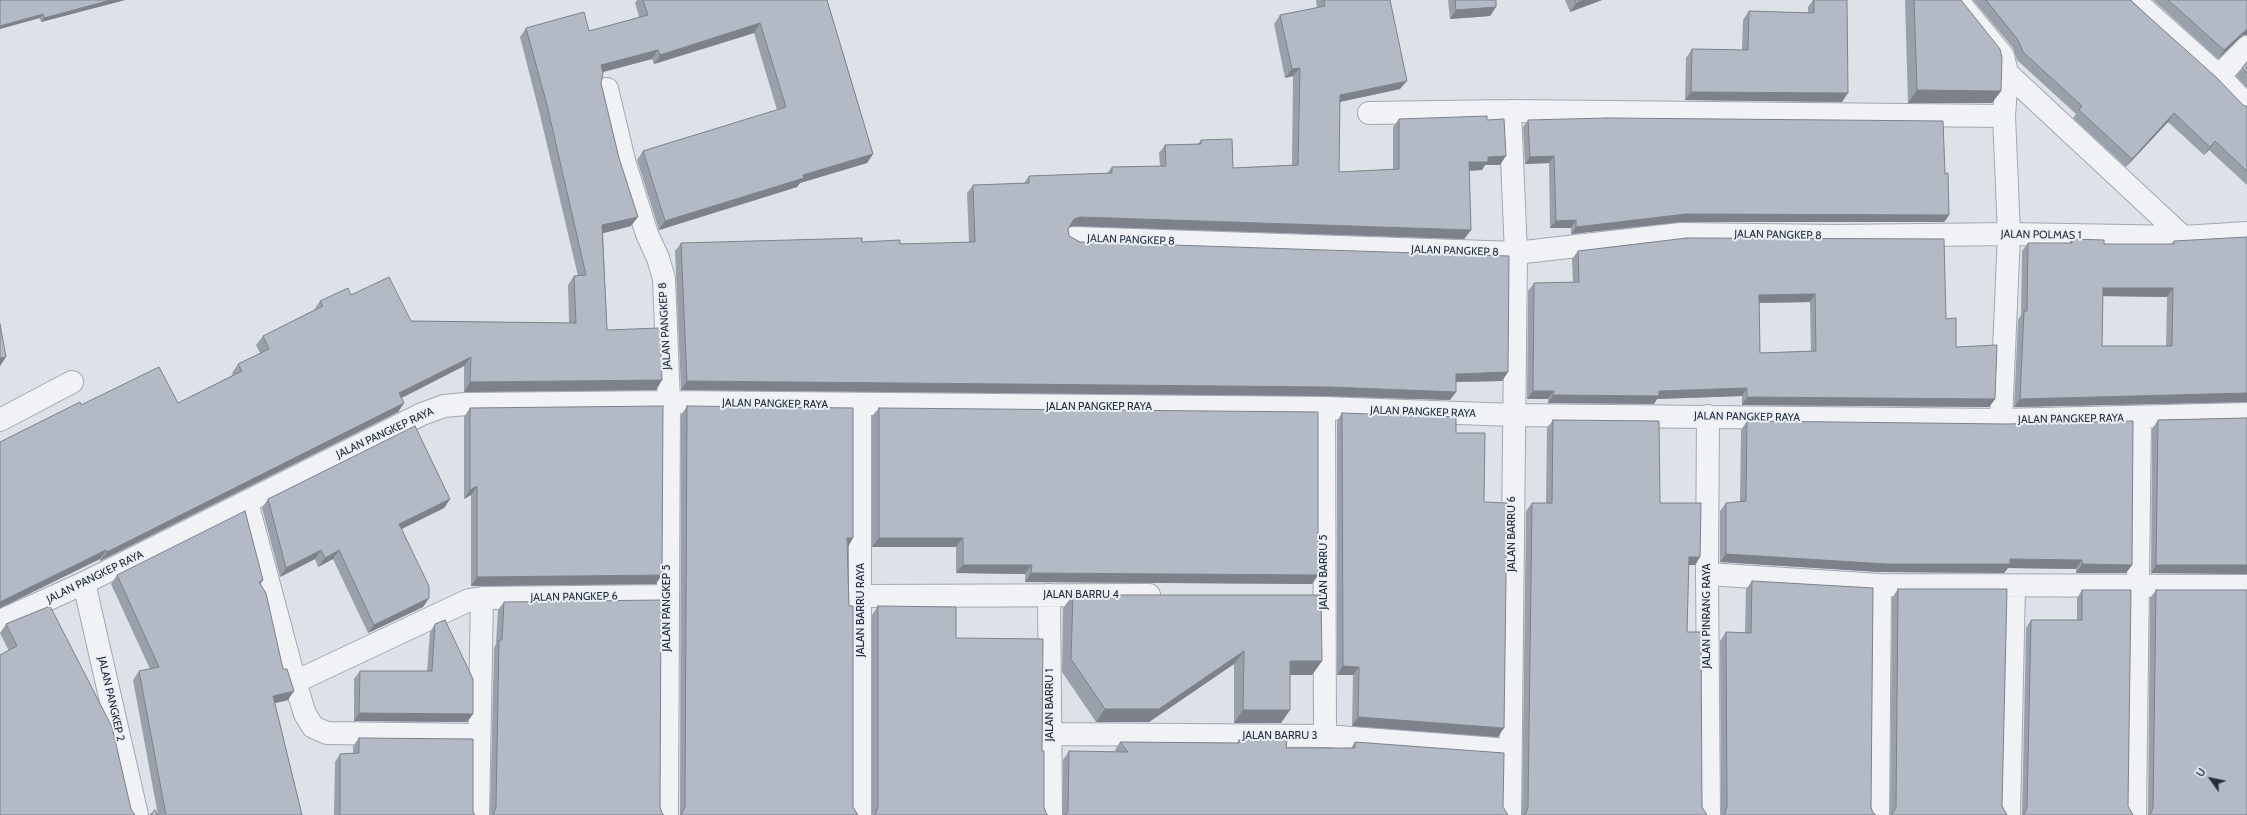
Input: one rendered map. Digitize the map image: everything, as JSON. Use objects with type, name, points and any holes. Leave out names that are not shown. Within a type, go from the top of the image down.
[{"type":"street","points":[[1957,0],[2003,56],[2007,73],[2004,116],[2009,234],[2002,420]]},
{"type":"street","points":[[2134,0],[2219,76],[2247,105]]},
{"type":"street","points":[[2219,76],[2247,47]]},
{"type":"street","points":[[2007,73],[2183,237]]},
{"type":"street","name":"JALAN PANGKEP 8","points":[[607,90],[625,164],[664,279],[669,402]]},
{"type":"street","points":[[1369,113],[1510,111],[2004,116]]},
{"type":"street","name":"JALAN BARRU 6","points":[[1510,111],[1516,253],[1512,415],[1510,815]]},
{"type":"street","name":"JALAN POLMAS 1","points":[[1835,236],[2009,234],[2183,237],[2247,233]]},
{"type":"street","name":"JALAN PANGKEP 8","points":[[1074,238],[1516,253],[1681,234],[1835,236]]},
{"type":"street","points":[[0,420],[72,382]]},
{"type":"street","name":"JALAN PANGKEP RAYA","points":[[0,621],[84,583],[422,414],[444,406],[466,404],[669,402],[860,405],[1324,408],[1512,415],[2002,420],[2140,418],[2247,414]]},
{"type":"street","name":"JALAN PANGKEP 5","points":[[667,815],[669,402]]},
{"type":"street","name":"JALAN BARRU RAYA","points":[[860,405],[860,815]]},
{"type":"street","name":"JALAN BARRU 5","points":[[1324,408],[1325,736]]},
{"type":"street","name":"JALAN PINRANG RAYA","points":[[1708,416],[1707,574],[1709,815]]},
{"type":"street","points":[[2135,815],[2140,418]]},
{"type":"street","points":[[247,502],[295,682],[305,714],[313,727],[327,733],[479,735]]},
{"type":"street","points":[[1707,574],[1880,585],[2247,586]]},
{"type":"street","name":"JALAN PANGKEP 2","points":[[84,583],[137,815]]},
{"type":"street","points":[[1878,815],[1880,585]]},
{"type":"street","points":[[2009,815],[2014,586]]},
{"type":"street","name":"JALAN BARRU 1","points":[[1049,595],[1051,815]]},
{"type":"street","name":"JALAN BARRU 4","points":[[861,596],[1167,595]]},
{"type":"street","name":"JALAN PANGKEP 6","points":[[295,682],[468,600],[482,598],[667,596]]},
{"type":"street","points":[[1301,596],[1324,596]]},
{"type":"street","points":[[478,815],[482,598]]},
{"type":"street","name":"JALAN BARRU 3","points":[[1050,734],[1325,736],[1510,750]]},
{"type":"building","points":[[0,0],[111,0],[44,18],[43,14],[0,26]]},
{"type":"building","points":[[643,0],[827,0],[873,154],[803,175],[804,178],[665,221],[643,151],[786,107],[760,23],[660,55],[658,50],[601,65],[603,73],[601,83],[619,158],[638,217],[602,225],[607,330],[660,328],[662,380],[470,382],[471,357],[399,393],[404,403],[107,552],[106,550],[0,602],[0,442],[80,402],[81,405],[159,367],[178,403],[242,371],[238,364],[269,349],[263,336],[323,306],[320,301],[348,288],[351,295],[389,277],[411,321],[576,323],[574,276],[586,275],[547,105],[526,28],[584,12],[589,31],[648,15]]},
{"type":"building","points":[[1324,0],[1390,0],[1407,81],[1340,95],[1339,172],[1399,169],[1399,119],[1487,116],[1487,120],[1504,119],[1506,156],[1488,157],[1488,162],[1469,162],[1471,230],[1080,217],[1074,219],[1068,229],[1069,236],[1080,242],[1509,256],[1508,372],[1456,374],[1456,392],[1330,387],[687,381],[681,243],[862,238],[862,242],[900,240],[900,244],[975,242],[973,185],[1029,183],[1029,176],[1112,173],[1112,167],[1166,166],[1165,145],[1201,144],[1201,140],[1232,139],[1233,168],[1298,165],[1300,68],[1292,69],[1280,15],[1325,6]]},
{"type":"building","points":[[1455,0],[1496,0],[1496,7],[1456,10]]},
{"type":"building","points":[[1575,0],[1584,0],[1576,3]]},
{"type":"building","points":[[1814,0],[1847,0],[1848,93],[1691,92],[1692,49],[1748,50],[1749,11],[1814,13]]},
{"type":"building","points":[[1914,0],[1961,0],[2000,49],[2002,58],[2001,91],[1917,90]]},
{"type":"building","points":[[1986,0],[2131,0],[2216,77],[2244,106],[2247,106],[2247,171],[2215,141],[2210,147],[2174,113],[2132,159],[2079,110],[2082,106],[2023,52],[2018,40]]},
{"type":"building","points":[[2168,0],[2247,0],[2247,29],[2224,50]]},
{"type":"building","points":[[2247,62],[2247,73],[2242,68]]},
{"type":"building","points":[[1607,118],[1943,121],[1945,174],[1948,173],[1949,215],[1686,214],[1576,227],[1576,220],[1556,221],[1554,156],[1530,157],[1528,120]]},
{"type":"building","points":[[2247,237],[2247,393],[2020,399],[2024,311],[2027,311],[2028,243],[2072,243],[2072,239],[2104,240],[2104,244],[2174,244],[2174,241]],"holes":[[[2103,288],[2173,288],[2172,346],[2102,346]]]},
{"type":"building","points":[[1687,238],[1944,239],[1946,319],[1956,318],[1956,347],[1997,345],[1995,399],[1747,397],[1747,388],[1659,391],[1659,396],[1553,395],[1554,391],[1533,391],[1534,283],[1579,282],[1578,251]],"holes":[[[1815,294],[1816,351],[1760,353],[1759,295]]]},
{"type":"building","points":[[0,324],[6,357],[0,358]]},
{"type":"building","points":[[663,406],[662,575],[477,577],[477,486],[470,490],[470,408]]},
{"type":"building","points":[[687,406],[853,408],[853,538],[847,538],[849,606],[853,606],[853,807],[858,815],[681,815],[685,807]]},
{"type":"building","points":[[879,408],[1318,412],[1318,575],[1031,573],[1032,565],[963,565],[963,538],[879,538]]},
{"type":"building","points":[[1342,413],[1456,417],[1456,433],[1485,433],[1484,502],[1507,503],[1504,728],[1358,717],[1359,667],[1343,666]]},
{"type":"building","points":[[2247,418],[2247,565],[2156,565],[2158,420]]},
{"type":"building","points":[[1553,420],[1659,421],[1660,503],[1701,503],[1700,557],[1689,557],[1687,632],[1701,632],[1702,807],[1707,815],[1523,815],[1526,813],[1528,807],[1532,503],[1552,503]]},
{"type":"building","points":[[1747,421],[2007,424],[2133,421],[2132,565],[2082,564],[2082,560],[2010,559],[2010,564],[1886,564],[1726,554],[1726,503],[1746,501]]},
{"type":"building","points":[[415,426],[450,499],[399,524],[429,586],[429,598],[374,625],[339,550],[325,558],[321,550],[286,568],[268,499]]},
{"type":"building","points":[[245,511],[263,580],[259,582],[266,593],[283,669],[287,669],[294,691],[273,696],[302,815],[166,815],[139,671],[159,667],[117,575]]},
{"type":"building","points":[[1752,581],[1873,588],[1871,807],[1873,813],[1876,815],[1724,815],[1727,807],[1726,632],[1751,633]]},
{"type":"building","points":[[1898,589],[2007,589],[2002,806],[2007,815],[1892,815],[1896,807]]},
{"type":"building","points":[[2082,590],[2131,590],[2128,806],[2133,815],[2022,815],[2025,813],[2027,807],[2031,620],[2082,620]]},
{"type":"building","points":[[2156,590],[2247,590],[2247,815],[2148,815],[2151,813],[2153,807]]},
{"type":"building","points":[[1073,595],[1321,595],[1322,661],[1290,661],[1290,710],[1243,710],[1244,651],[1159,709],[1105,709],[1071,659]]},
{"type":"building","points":[[661,600],[660,807],[664,815],[493,815],[496,807],[499,640],[502,640],[504,602]]},
{"type":"building","points":[[50,606],[112,727],[131,809],[135,815],[0,815],[0,655],[17,646],[6,624]]},
{"type":"building","points":[[878,606],[956,607],[956,638],[1043,639],[1042,751],[1044,751],[1044,807],[1048,815],[875,815],[878,807]]},
{"type":"building","points":[[445,620],[473,679],[473,714],[359,713],[360,671],[432,671],[435,624]]},
{"type":"building","points":[[359,738],[473,739],[473,812],[475,815],[340,815],[340,754],[359,753]]},
{"type":"building","points":[[1239,740],[1287,740],[1286,748],[1355,748],[1355,742],[1504,753],[1503,807],[1508,815],[1065,815],[1068,812],[1069,751],[1128,752],[1120,742],[1239,743]]},
{"type":"building","points":[[155,810],[158,815],[150,815]]}]
